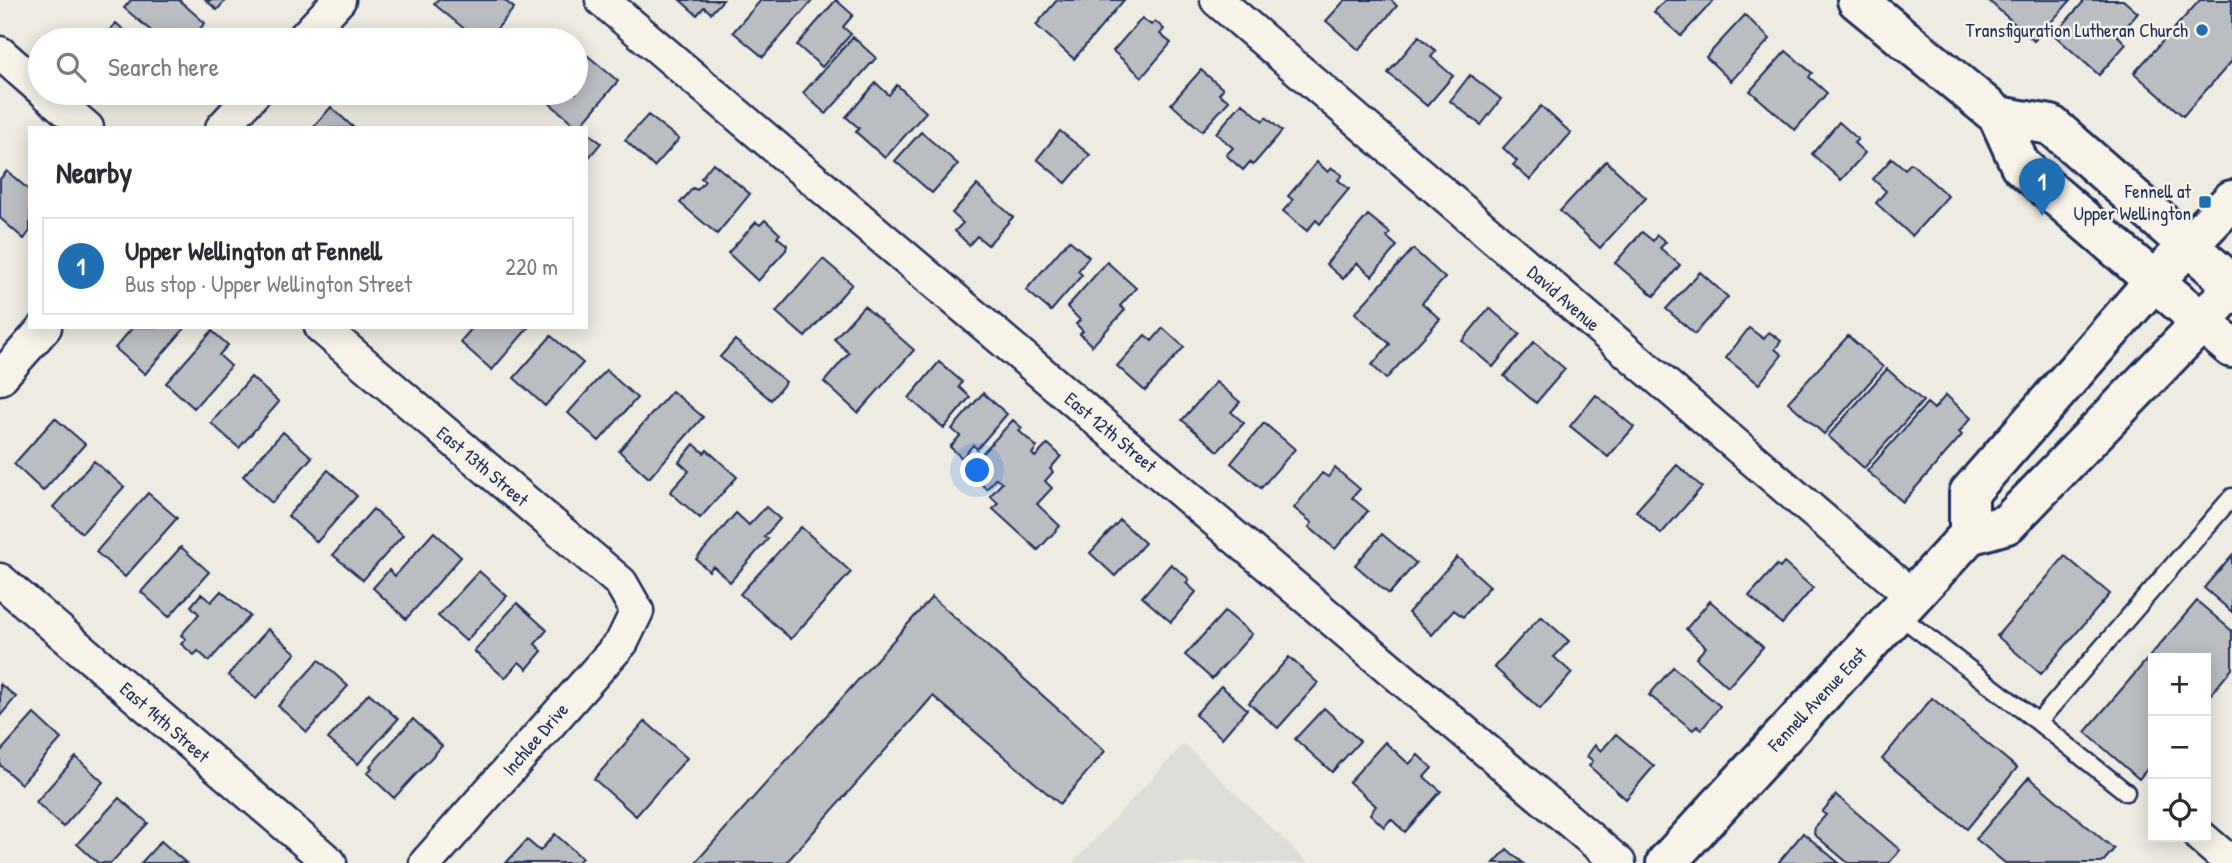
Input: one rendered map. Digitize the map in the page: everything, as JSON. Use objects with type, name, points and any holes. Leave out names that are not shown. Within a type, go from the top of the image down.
[{"type":"main road","points":[[1857,0],[1998,116],[2020,165],[2232,348]]},
{"type":"main road","points":[[1998,116],[2051,125],[2189,246],[2232,285],[2202,321],[2007,524],[1969,535],[1969,493],[2155,280],[2189,246],[2232,200]]},
{"type":"main road","name":"Fennell Avenue East","points":[[1666,863],[1969,535]]},
{"type":"street","points":[[313,28],[339,0]]},
{"type":"street","name":"East 12th Street","points":[[602,0],[1619,863]]},
{"type":"street","name":"David Avenue","points":[[1217,0],[1904,604]]},
{"type":"street","points":[[0,53],[28,78]]},
{"type":"street","points":[[60,105],[85,126]]},
{"type":"street","points":[[224,126],[243,105]]},
{"type":"street","points":[[0,378],[43,329]]},
{"type":"street","name":"East 13th Street","points":[[323,329],[621,583],[637,611]]},
{"type":"street","name":"East 14th Street","points":[[0,580],[330,863]]},
{"type":"street","name":"Inchlee Drive","points":[[426,863],[622,642],[637,611]]},
{"type":"street","points":[[2206,842],[2231,863]]},
{"type":"lane","points":[[2038,722],[2232,497]]},
{"type":"lane","points":[[1904,604],[2038,722],[2126,792]]},
{"type":"shaded area","points":[[1184,744],[1308,863],[1073,863]]},
{"type":"building","points":[[131,0],[179,0],[205,23],[201,28],[148,28],[124,8]]},
{"type":"building","points":[[206,0],[226,0],[217,10]]},
{"type":"building","points":[[438,0],[504,0],[514,8],[498,28],[463,28],[434,4]]},
{"type":"building","points":[[680,0],[723,0],[711,13],[704,7],[697,15]]},
{"type":"building","points":[[761,0],[813,0],[763,57],[733,32]]},
{"type":"building","points":[[836,0],[853,15],[843,27],[851,34],[822,67],[797,45]]},
{"type":"building","points":[[1057,0],[1124,0],[1074,59],[1036,25]]},
{"type":"building","points":[[1345,0],[1391,0],[1397,6],[1359,50],[1326,21]]},
{"type":"building","points":[[1665,0],[1714,0],[1681,36],[1654,12]]},
{"type":"building","points":[[1988,0],[2071,0],[2034,41]]},
{"type":"building","points":[[2085,0],[2123,0],[2138,13],[2118,36],[2126,44],[2099,75],[2054,35]]},
{"type":"building","name":"Transfiguration Lutheran Church","points":[[2200,0],[2232,0],[2232,61],[2183,116],[2134,73]]},
{"type":"building","points":[[1745,15],[1770,39],[1731,81],[1706,57]]},
{"type":"building","points":[[1142,18],[1151,25],[1155,21],[1164,29],[1160,34],[1171,43],[1142,77],[1113,51]]},
{"type":"building","points":[[1419,36],[1436,51],[1431,57],[1453,76],[1427,106],[1388,73]]},
{"type":"building","points":[[853,37],[876,58],[826,114],[803,93]]},
{"type":"building","points":[[1786,51],[1812,73],[1809,77],[1827,93],[1795,130],[1750,91]]},
{"type":"building","points":[[588,56],[618,81],[580,126],[575,125],[552,105],[588,105]]},
{"type":"building","points":[[1201,70],[1223,89],[1219,94],[1229,101],[1202,131],[1171,104]]},
{"type":"building","points":[[1470,75],[1501,99],[1481,125],[1450,101]]},
{"type":"building","points":[[876,83],[889,95],[897,85],[926,112],[885,158],[856,132],[859,128],[846,117]]},
{"type":"building","points":[[1242,103],[1263,121],[1266,117],[1282,131],[1253,165],[1250,162],[1243,170],[1226,155],[1233,148],[1216,133]]},
{"type":"building","points":[[1541,106],[1571,133],[1530,180],[1513,165],[1517,161],[1503,148]]},
{"type":"building","points":[[331,107],[352,126],[315,126]]},
{"type":"building","points":[[648,115],[679,139],[654,167],[625,140]]},
{"type":"building","points":[[1839,122],[1858,139],[1854,143],[1865,153],[1841,180],[1812,154]]},
{"type":"building","points":[[1060,131],[1090,155],[1066,183],[1037,159]]},
{"type":"building","points":[[921,132],[958,164],[932,193],[895,161]]},
{"type":"building","points":[[588,133],[601,143],[588,159]]},
{"type":"building","points":[[1892,158],[1905,169],[1911,163],[1948,196],[1912,236],[1876,203],[1886,191],[1873,179]]},
{"type":"building","points":[[1606,161],[1646,198],[1600,248],[1560,211]]},
{"type":"building","points":[[1317,162],[1328,172],[1332,168],[1342,175],[1338,180],[1349,189],[1320,224],[1316,220],[1307,231],[1283,211],[1293,200],[1288,196]]},
{"type":"building","points":[[713,163],[750,194],[717,234],[680,203],[693,188],[697,190],[705,181],[701,178]]},
{"type":"building","points":[[7,171],[28,189],[28,234],[24,239],[0,218],[0,179]]},
{"type":"building","points":[[977,185],[1013,217],[988,245],[977,236],[969,245],[955,231],[963,223],[952,213]]},
{"type":"building","points":[[1368,215],[1390,233],[1387,237],[1397,246],[1372,276],[1357,263],[1343,279],[1326,264]]},
{"type":"building","points":[[765,220],[780,234],[777,237],[787,245],[786,250],[758,281],[728,253],[756,222],[760,225]]},
{"type":"building","points":[[1642,232],[1653,241],[1657,235],[1666,242],[1660,248],[1680,265],[1654,296],[1615,263]]},
{"type":"building","points":[[1069,240],[1089,257],[1078,271],[1082,275],[1051,311],[1026,290]]},
{"type":"building","points":[[1413,249],[1445,278],[1422,303],[1440,319],[1386,379],[1372,365],[1390,344],[1355,313]]},
{"type":"building","points":[[823,259],[852,284],[805,337],[776,312]]},
{"type":"building","points":[[1107,262],[1136,288],[1120,306],[1125,310],[1092,346],[1080,334],[1083,331],[1076,324],[1080,320],[1067,307]]},
{"type":"building","points":[[1700,272],[1728,297],[1695,334],[1666,309]]},
{"type":"building","points":[[864,306],[914,350],[858,413],[824,382],[849,353],[834,339]]},
{"type":"building","points":[[1489,308],[1520,334],[1493,367],[1462,341]]},
{"type":"building","points":[[1163,328],[1184,347],[1145,391],[1117,366],[1145,335],[1152,341]]},
{"type":"building","points":[[1749,328],[1764,339],[1769,332],[1781,341],[1775,349],[1782,355],[1759,384],[1726,358]]},
{"type":"building","points":[[131,329],[184,329],[145,374],[115,348]]},
{"type":"building","points":[[471,329],[527,329],[492,370],[460,342]]},
{"type":"building","points":[[212,331],[228,345],[219,355],[231,366],[194,408],[166,383]]},
{"type":"building","points":[[551,336],[583,363],[545,406],[514,378]]},
{"type":"building","points":[[1848,336],[1883,367],[1824,434],[1788,402]]},
{"type":"building","points":[[735,340],[786,382],[771,400],[720,357]]},
{"type":"building","points":[[1534,342],[1565,369],[1536,403],[1504,376]]},
{"type":"building","points":[[939,362],[962,382],[959,387],[970,397],[944,428],[909,398]]},
{"type":"building","points":[[1887,369],[1923,401],[1864,468],[1828,436]]},
{"type":"building","points":[[606,370],[637,398],[599,441],[568,413]]},
{"type":"building","points":[[251,377],[279,402],[239,448],[211,423]]},
{"type":"building","points":[[1216,382],[1240,402],[1231,412],[1244,423],[1218,451],[1182,420]]},
{"type":"building","points":[[672,391],[703,417],[649,478],[619,451]]},
{"type":"building","points":[[983,393],[1007,414],[977,449],[973,445],[962,458],[950,447],[960,436],[952,429]]},
{"type":"building","points":[[1596,395],[1634,427],[1608,457],[1570,426]]},
{"type":"building","points":[[1946,395],[1971,418],[1959,432],[1962,435],[1903,502],[1867,471],[1927,403],[1934,409]]},
{"type":"building","points":[[55,418],[85,444],[43,491],[14,464]]},
{"type":"building","points":[[1013,420],[1022,428],[1019,431],[1037,447],[1032,454],[1035,457],[1048,444],[1061,456],[1050,469],[1053,472],[1045,481],[1052,488],[1037,504],[1060,526],[1038,550],[993,509],[998,503],[990,496],[1002,483],[996,478],[987,489],[966,471]]},
{"type":"building","points":[[1264,423],[1295,449],[1261,488],[1231,463]]},
{"type":"building","points":[[283,432],[312,457],[272,503],[243,476]]},
{"type":"building","points":[[694,444],[704,453],[707,450],[737,477],[700,518],[670,492],[689,471],[679,462]]},
{"type":"building","points":[[94,461],[124,487],[82,533],[53,507]]},
{"type":"building","points":[[1677,465],[1702,487],[1661,534],[1636,511]]},
{"type":"building","points":[[1335,468],[1360,489],[1352,498],[1368,511],[1335,549],[1309,527],[1312,523],[1294,508],[1322,473],[1328,477]]},
{"type":"building","points":[[328,470],[357,496],[317,542],[288,516]]},
{"type":"building","points":[[148,493],[177,518],[125,577],[96,552]]},
{"type":"building","points":[[766,507],[780,519],[764,537],[768,539],[730,582],[713,566],[709,571],[696,559],[736,513],[749,525]]},
{"type":"building","points":[[373,509],[403,535],[363,580],[333,555]]},
{"type":"building","points":[[1120,520],[1145,543],[1115,576],[1090,553]]},
{"type":"building","points":[[801,527],[851,572],[791,639],[740,594]]},
{"type":"building","points":[[434,532],[461,557],[406,619],[373,588],[389,570],[395,576]]},
{"type":"building","points":[[1382,534],[1416,563],[1389,594],[1355,565]]},
{"type":"building","points":[[181,547],[209,572],[169,617],[141,592]]},
{"type":"building","points":[[2232,555],[2232,612],[2204,588]]},
{"type":"building","points":[[2065,556],[2110,594],[2041,674],[1997,636]]},
{"type":"building","points":[[1457,557],[1490,586],[1463,617],[1454,610],[1432,635],[1408,613]]},
{"type":"building","points":[[1784,563],[1813,588],[1782,624],[1749,596],[1777,565],[1780,568]]},
{"type":"building","points":[[1171,564],[1189,579],[1186,583],[1196,592],[1171,622],[1142,597]]},
{"type":"building","points":[[479,571],[507,596],[466,641],[438,616]]},
{"type":"building","points":[[221,591],[250,616],[209,661],[198,651],[194,655],[181,644],[186,639],[181,635],[199,614],[191,606],[201,594],[211,602]]},
{"type":"building","points":[[932,597],[1105,751],[1060,804],[933,696],[786,863],[695,863]]},
{"type":"building","points":[[1710,601],[1763,647],[1728,687],[1696,658],[1706,647],[1686,629]]},
{"type":"building","points":[[2197,601],[2232,631],[2232,669],[2211,694],[2211,653],[2153,653]]},
{"type":"building","points":[[517,603],[547,630],[535,644],[542,651],[527,669],[519,662],[505,678],[474,651]]},
{"type":"building","points":[[1225,611],[1252,634],[1212,679],[1185,655]]},
{"type":"building","points":[[1541,616],[1569,641],[1554,657],[1572,673],[1540,709],[1494,667]]},
{"type":"building","points":[[268,629],[296,653],[256,699],[228,675]]},
{"type":"building","points":[[1289,657],[1318,683],[1278,728],[1249,703]]},
{"type":"building","points":[[2148,658],[2148,768],[2139,779],[2085,732]]},
{"type":"building","points":[[319,660],[348,686],[307,732],[278,706]]},
{"type":"building","points":[[1673,667],[1720,706],[1702,729],[1697,726],[1693,730],[1649,695]]},
{"type":"building","points":[[0,684],[16,697],[0,716]]},
{"type":"building","points":[[1221,686],[1247,709],[1222,738],[1195,715]]},
{"type":"building","points":[[369,693],[398,719],[358,764],[328,739]]},
{"type":"building","points":[[1932,698],[2017,768],[1967,829],[1882,759]]},
{"type":"building","points":[[1324,708],[1360,741],[1332,772],[1295,739]]},
{"type":"building","points":[[34,714],[61,739],[21,784],[0,765],[0,752]]},
{"type":"building","points":[[413,719],[442,746],[394,798],[367,773],[372,768],[370,766]]},
{"type":"building","points":[[645,721],[687,758],[636,816],[594,779]]},
{"type":"building","points":[[1616,734],[1654,766],[1626,799],[1589,766],[1593,761],[1587,756],[1595,745],[1601,751]]},
{"type":"building","points":[[1385,742],[1409,764],[1418,755],[1432,768],[1424,777],[1441,791],[1405,832],[1391,819],[1384,827],[1370,814],[1376,806],[1349,782]]},
{"type":"building","points":[[76,757],[103,782],[63,827],[36,802]]},
{"type":"building","points":[[2029,777],[2114,849],[2102,863],[2005,863],[1976,839]]},
{"type":"building","points":[[1836,795],[1900,850],[1889,863],[1848,863],[1814,834],[1815,827],[1826,815],[1822,812]]},
{"type":"building","points":[[119,798],[148,823],[111,863],[98,863],[77,844]]},
{"type":"building","points":[[1803,833],[1839,863],[1778,863]]},
{"type":"building","points":[[555,834],[582,858],[577,863],[506,863],[527,840],[540,851]]},
{"type":"building","points":[[161,841],[186,863],[141,863]]},
{"type":"building","points":[[1507,849],[1523,863],[1494,863]]},
{"type":"place","name":"Transfiguration Lutheran Church","points":[[2202,30]]},
{"type":"place","name":"Fennell at Upper Wellington","points":[[2205,202]]},
{"type":"place","name":"Upper Wellington at Fennell","points":[[2042,216]]}]
